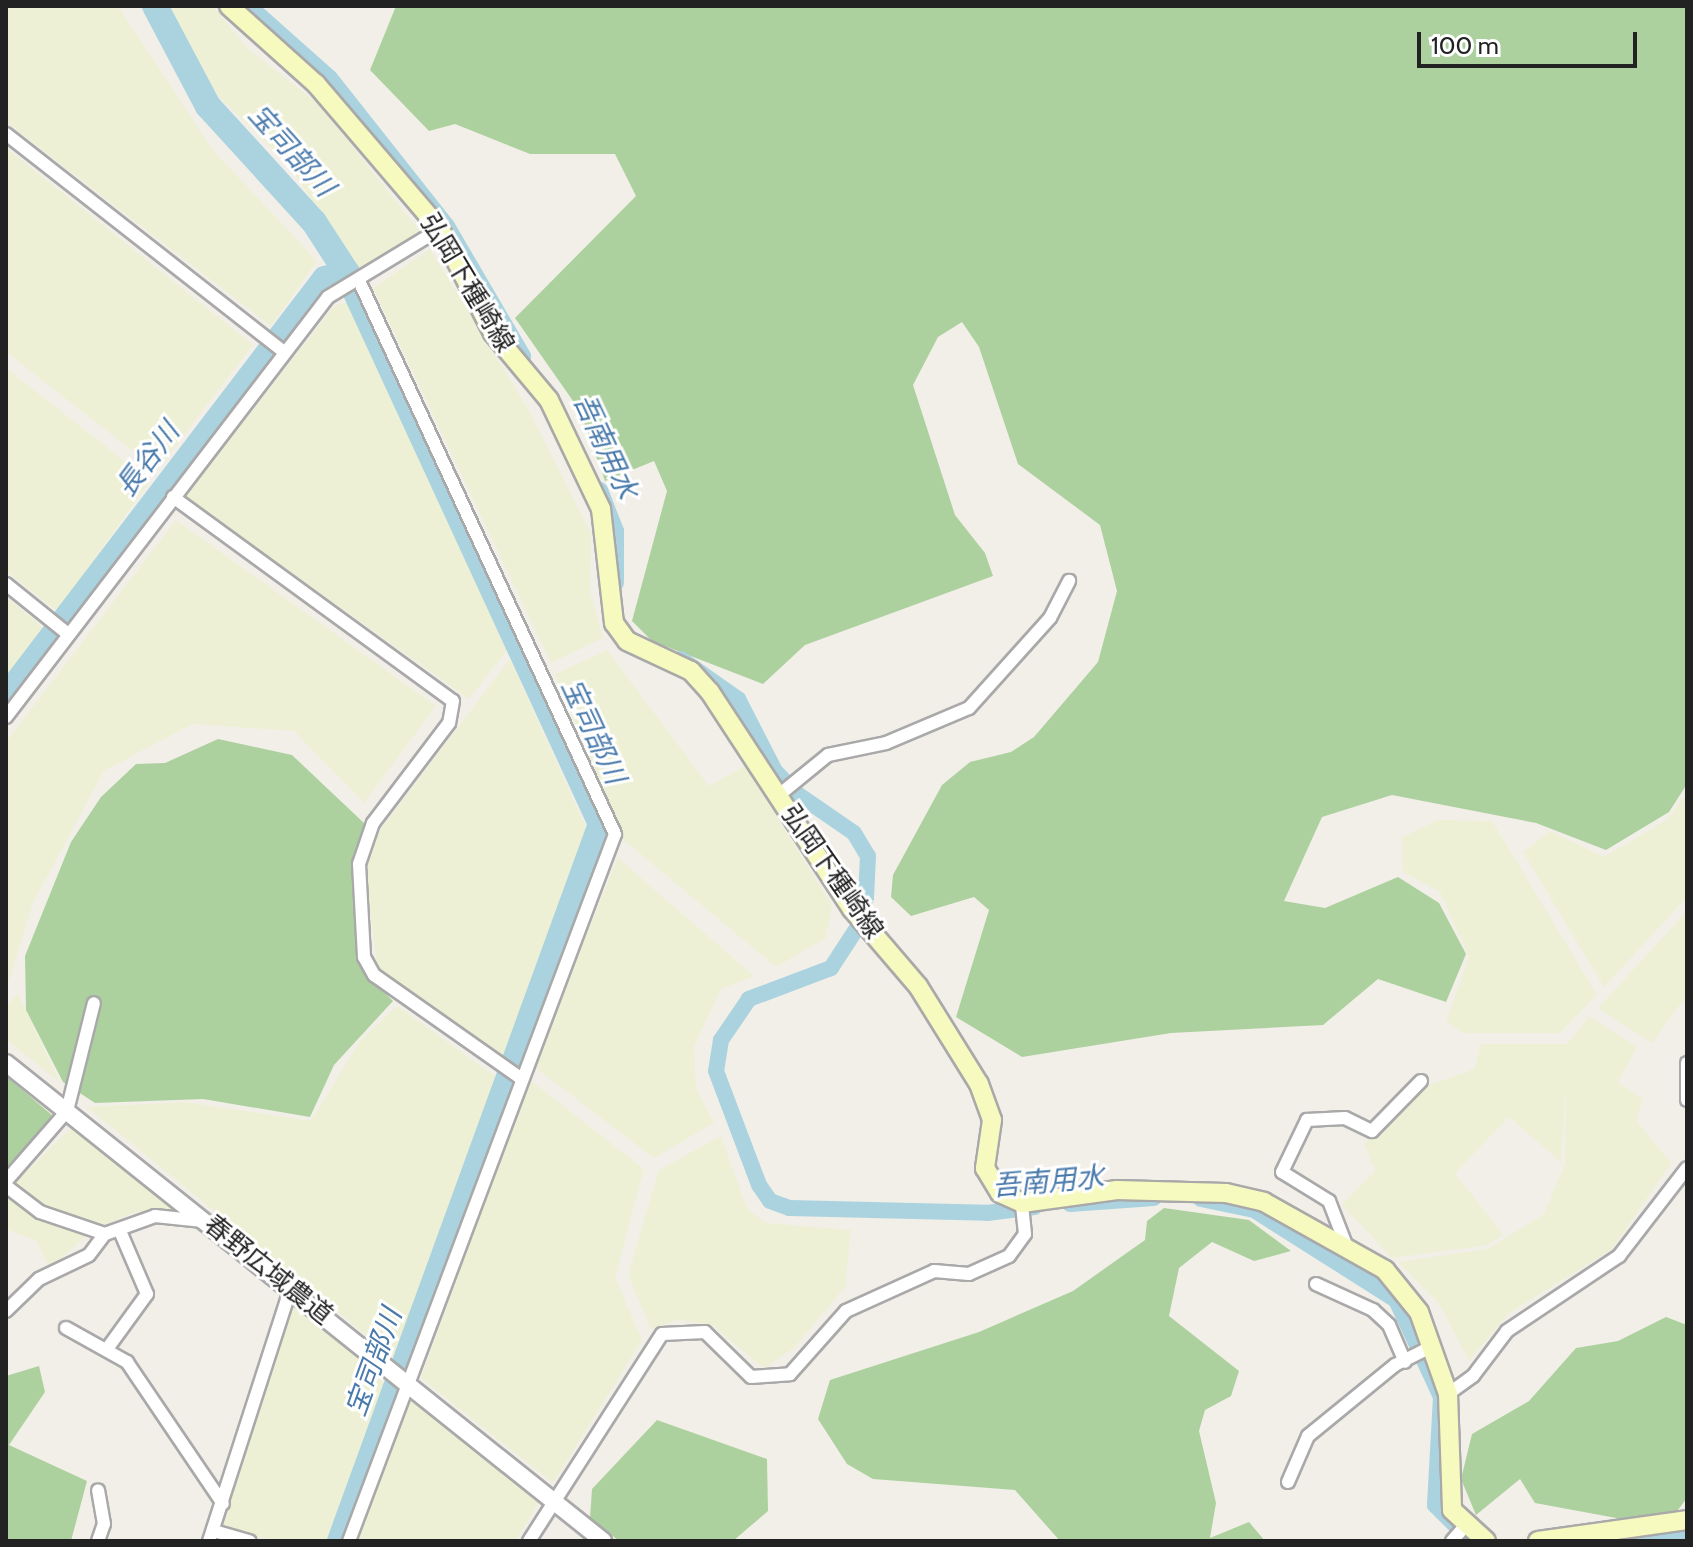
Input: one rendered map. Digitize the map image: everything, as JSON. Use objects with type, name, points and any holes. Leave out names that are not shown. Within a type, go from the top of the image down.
[{"type":"main road","name":"弘岡下種崎線","points":[[229,6],[316,84],[440,229],[493,333],[549,400],[601,509],[614,623],[627,641],[691,671],[730,717],[979,1084],[992,1120],[985,1168],[1000,1193],[1024,1212]]},
{"type":"main road","points":[[1024,1212],[1117,1190],[1226,1193],[1264,1202],[1346,1245],[1407,1290],[1448,1394],[1446,1488],[1457,1535],[1486,1541]]},
{"type":"main road","points":[[1538,1541],[1687,1520]]},
{"type":"street","points":[[6,134],[282,350]]},
{"type":"street","points":[[6,717],[282,350],[340,291],[358,284],[440,229]]},
{"type":"street","points":[[349,1541],[615,834],[358,284]]},
{"type":"street","points":[[173,497],[453,701],[449,723],[373,823],[359,864],[364,957],[374,975],[522,1079]]},
{"type":"street","points":[[782,793],[828,755],[886,743],[969,708],[1050,618],[1069,581]]},
{"type":"street","points":[[6,584],[68,634]]},
{"type":"street","points":[[94,1003],[67,1111],[6,1183],[40,1212],[105,1234],[155,1216],[207,1221]]},
{"type":"street","name":"春野広域農道","points":[[6,1063],[291,1287],[406,1384],[603,1541]]},
{"type":"street","points":[[1687,1063],[1687,1100]]},
{"type":"street","points":[[1346,1245],[1329,1201],[1282,1172],[1307,1120],[1345,1118],[1372,1131],[1421,1081]]},
{"type":"street","points":[[1448,1394],[1473,1376],[1507,1331],[1619,1256],[1687,1168]]},
{"type":"street","points":[[529,1541],[662,1334],[705,1332],[751,1377],[790,1374],[846,1311],[934,1271],[969,1274],[1009,1256],[1020,1246],[1024,1212]]},
{"type":"street","points":[[107,1349],[147,1294],[120,1231]]},
{"type":"street","points":[[6,1311],[39,1279],[89,1255],[105,1234]]},
{"type":"street","points":[[1316,1284],[1373,1310],[1389,1325],[1408,1362]]},
{"type":"street","points":[[250,1541],[211,1536],[291,1287]]},
{"type":"street","points":[[66,1328],[127,1362],[223,1504]]},
{"type":"street","points":[[1288,1482],[1308,1436],[1429,1349]]},
{"type":"street","points":[[98,1491],[104,1524],[98,1541]]},
{"type":"green space","points":[[6,6],[118,6],[212,149],[317,261],[271,326],[6,122]]},
{"type":"green space","points":[[167,6],[213,6],[247,48],[320,105],[421,233],[359,273],[289,165],[209,87]]},
{"type":"green space","points":[[396,6],[1687,6],[1687,784],[1669,812],[1606,850],[1536,823],[1392,795],[1322,817],[1284,901],[1325,908],[1398,877],[1439,903],[1466,954],[1446,1002],[1378,979],[1323,1025],[1171,1033],[1022,1057],[956,1017],[989,910],[974,897],[911,916],[891,897],[893,875],[942,785],[970,762],[1011,752],[1034,737],[1098,662],[1117,591],[1100,525],[1018,464],[979,347],[962,322],[938,337],[913,385],[955,515],[985,553],[993,576],[805,645],[763,684],[652,641],[632,621],[667,491],[654,461],[605,481],[580,411],[515,318],[636,196],[615,154],[530,154],[455,124],[429,131],[370,70]]},
{"type":"green space","points":[[6,148],[253,345],[157,470],[6,352]]},
{"type":"green space","points":[[430,249],[528,409],[591,533],[590,592],[603,638],[551,663],[373,288]]},
{"type":"green space","points":[[349,302],[507,650],[469,699],[185,497],[334,306]]},
{"type":"green space","points":[[6,368],[150,481],[57,611],[6,571]]},
{"type":"green space","points":[[176,520],[436,706],[364,803],[294,731],[192,724],[104,771],[33,903],[6,990],[6,742]]},
{"type":"green space","points":[[6,597],[45,629],[6,677]]},
{"type":"green space","points":[[607,650],[709,786],[745,766],[832,905],[826,938],[776,967],[625,841],[555,674]]},
{"type":"green space","points":[[510,659],[593,843],[509,1065],[378,972],[364,864],[380,830]]},
{"type":"green space","points":[[218,739],[292,755],[365,824],[354,858],[356,932],[373,981],[393,1001],[334,1065],[310,1117],[203,1099],[95,1103],[63,1082],[26,1010],[25,956],[71,842],[101,797],[136,764],[165,763]]},
{"type":"green space","points":[[1687,792],[1687,897],[1604,987],[1523,852],[1550,831],[1604,857],[1668,819]]},
{"type":"green space","points":[[1438,820],[1492,821],[1597,995],[1560,1033],[1463,1033],[1446,1022],[1469,957],[1440,892],[1403,872],[1402,837]]},
{"type":"green space","points":[[618,858],[754,976],[721,989],[694,1047],[696,1088],[714,1123],[654,1158],[533,1066]]},
{"type":"green space","points":[[1687,911],[1687,995],[1652,1043],[1598,1008]]},
{"type":"green space","points":[[18,994],[60,1082],[6,1040],[6,1007]]},
{"type":"green space","points":[[397,1006],[503,1082],[398,1361],[87,1107],[186,1102],[311,1121],[360,1041]]},
{"type":"green space","points":[[1589,1016],[1637,1047],[1618,1082],[1643,1099],[1636,1120],[1671,1163],[1612,1249],[1509,1313],[1469,1361],[1440,1305],[1398,1262],[1488,1249],[1544,1214],[1565,1164],[1566,1080],[1561,1162],[1509,1117],[1455,1173],[1503,1235],[1487,1245],[1392,1258],[1342,1205],[1375,1171],[1364,1144],[1427,1086],[1474,1069],[1481,1044],[1567,1044]]},
{"type":"green space","points":[[6,1076],[53,1116],[6,1168]]},
{"type":"green space","points":[[529,1079],[644,1169],[615,1277],[642,1340],[553,1483],[421,1378]]},
{"type":"green space","points":[[73,1126],[183,1217],[135,1212],[93,1230],[49,1269],[37,1241],[6,1229],[6,1192]]},
{"type":"green space","points":[[721,1136],[747,1209],[767,1223],[851,1230],[845,1287],[793,1349],[764,1368],[712,1325],[677,1320],[651,1329],[628,1275],[659,1170]]},
{"type":"green space","points":[[1164,1208],[1249,1220],[1291,1251],[1254,1261],[1212,1242],[1179,1268],[1169,1316],[1239,1371],[1231,1396],[1205,1410],[1199,1431],[1216,1503],[1210,1538],[1249,1522],[1265,1541],[1060,1541],[1015,1490],[873,1479],[847,1464],[818,1419],[830,1380],[979,1332],[1073,1291],[1145,1240],[1147,1221]]},
{"type":"green space","points":[[292,1300],[389,1387],[334,1541],[275,1541],[220,1527]]},
{"type":"green space","points":[[1666,1317],[1687,1325],[1687,1498],[1671,1519],[1627,1520],[1535,1503],[1520,1479],[1476,1515],[1461,1479],[1472,1434],[1529,1401],[1576,1348],[1618,1341]]},
{"type":"green space","points":[[39,1366],[45,1392],[9,1445],[87,1481],[71,1541],[6,1541],[6,1376]]},
{"type":"green space","points":[[409,1399],[539,1502],[516,1541],[356,1541]]},
{"type":"green space","points":[[657,1420],[767,1459],[768,1511],[733,1541],[619,1541],[590,1518],[592,1489]]},
{"type":"waterway","name":"宝司部川","points":[[155,6],[208,106],[314,222],[347,273],[601,824],[340,1541]]},
{"type":"waterway","name":"吾南用水","points":[[249,6],[330,78],[447,226],[523,356]]},
{"type":"waterway","name":"長谷川","points":[[6,697],[325,279],[347,273]]},
{"type":"waterway","name":"吾南用水","points":[[600,490],[616,531],[616,583]]},
{"type":"waterway","name":"吾南用水","points":[[681,659],[738,699],[775,771],[796,793],[854,833],[868,856],[866,899]]},
{"type":"waterway","name":"吾南用水","points":[[857,928],[831,968],[749,999],[721,1040],[716,1071],[759,1185],[770,1201],[789,1208],[987,1213],[1035,1207]]},
{"type":"waterway","name":"吾南用水","points":[[1070,1204],[1154,1198]]},
{"type":"waterway","name":"吾南用水","points":[[1201,1199],[1254,1210],[1396,1300],[1441,1397],[1435,1505],[1471,1541]]},
{"type":"waterway","name":"吾南用水","points":[[1634,1541],[1687,1536]]}]
